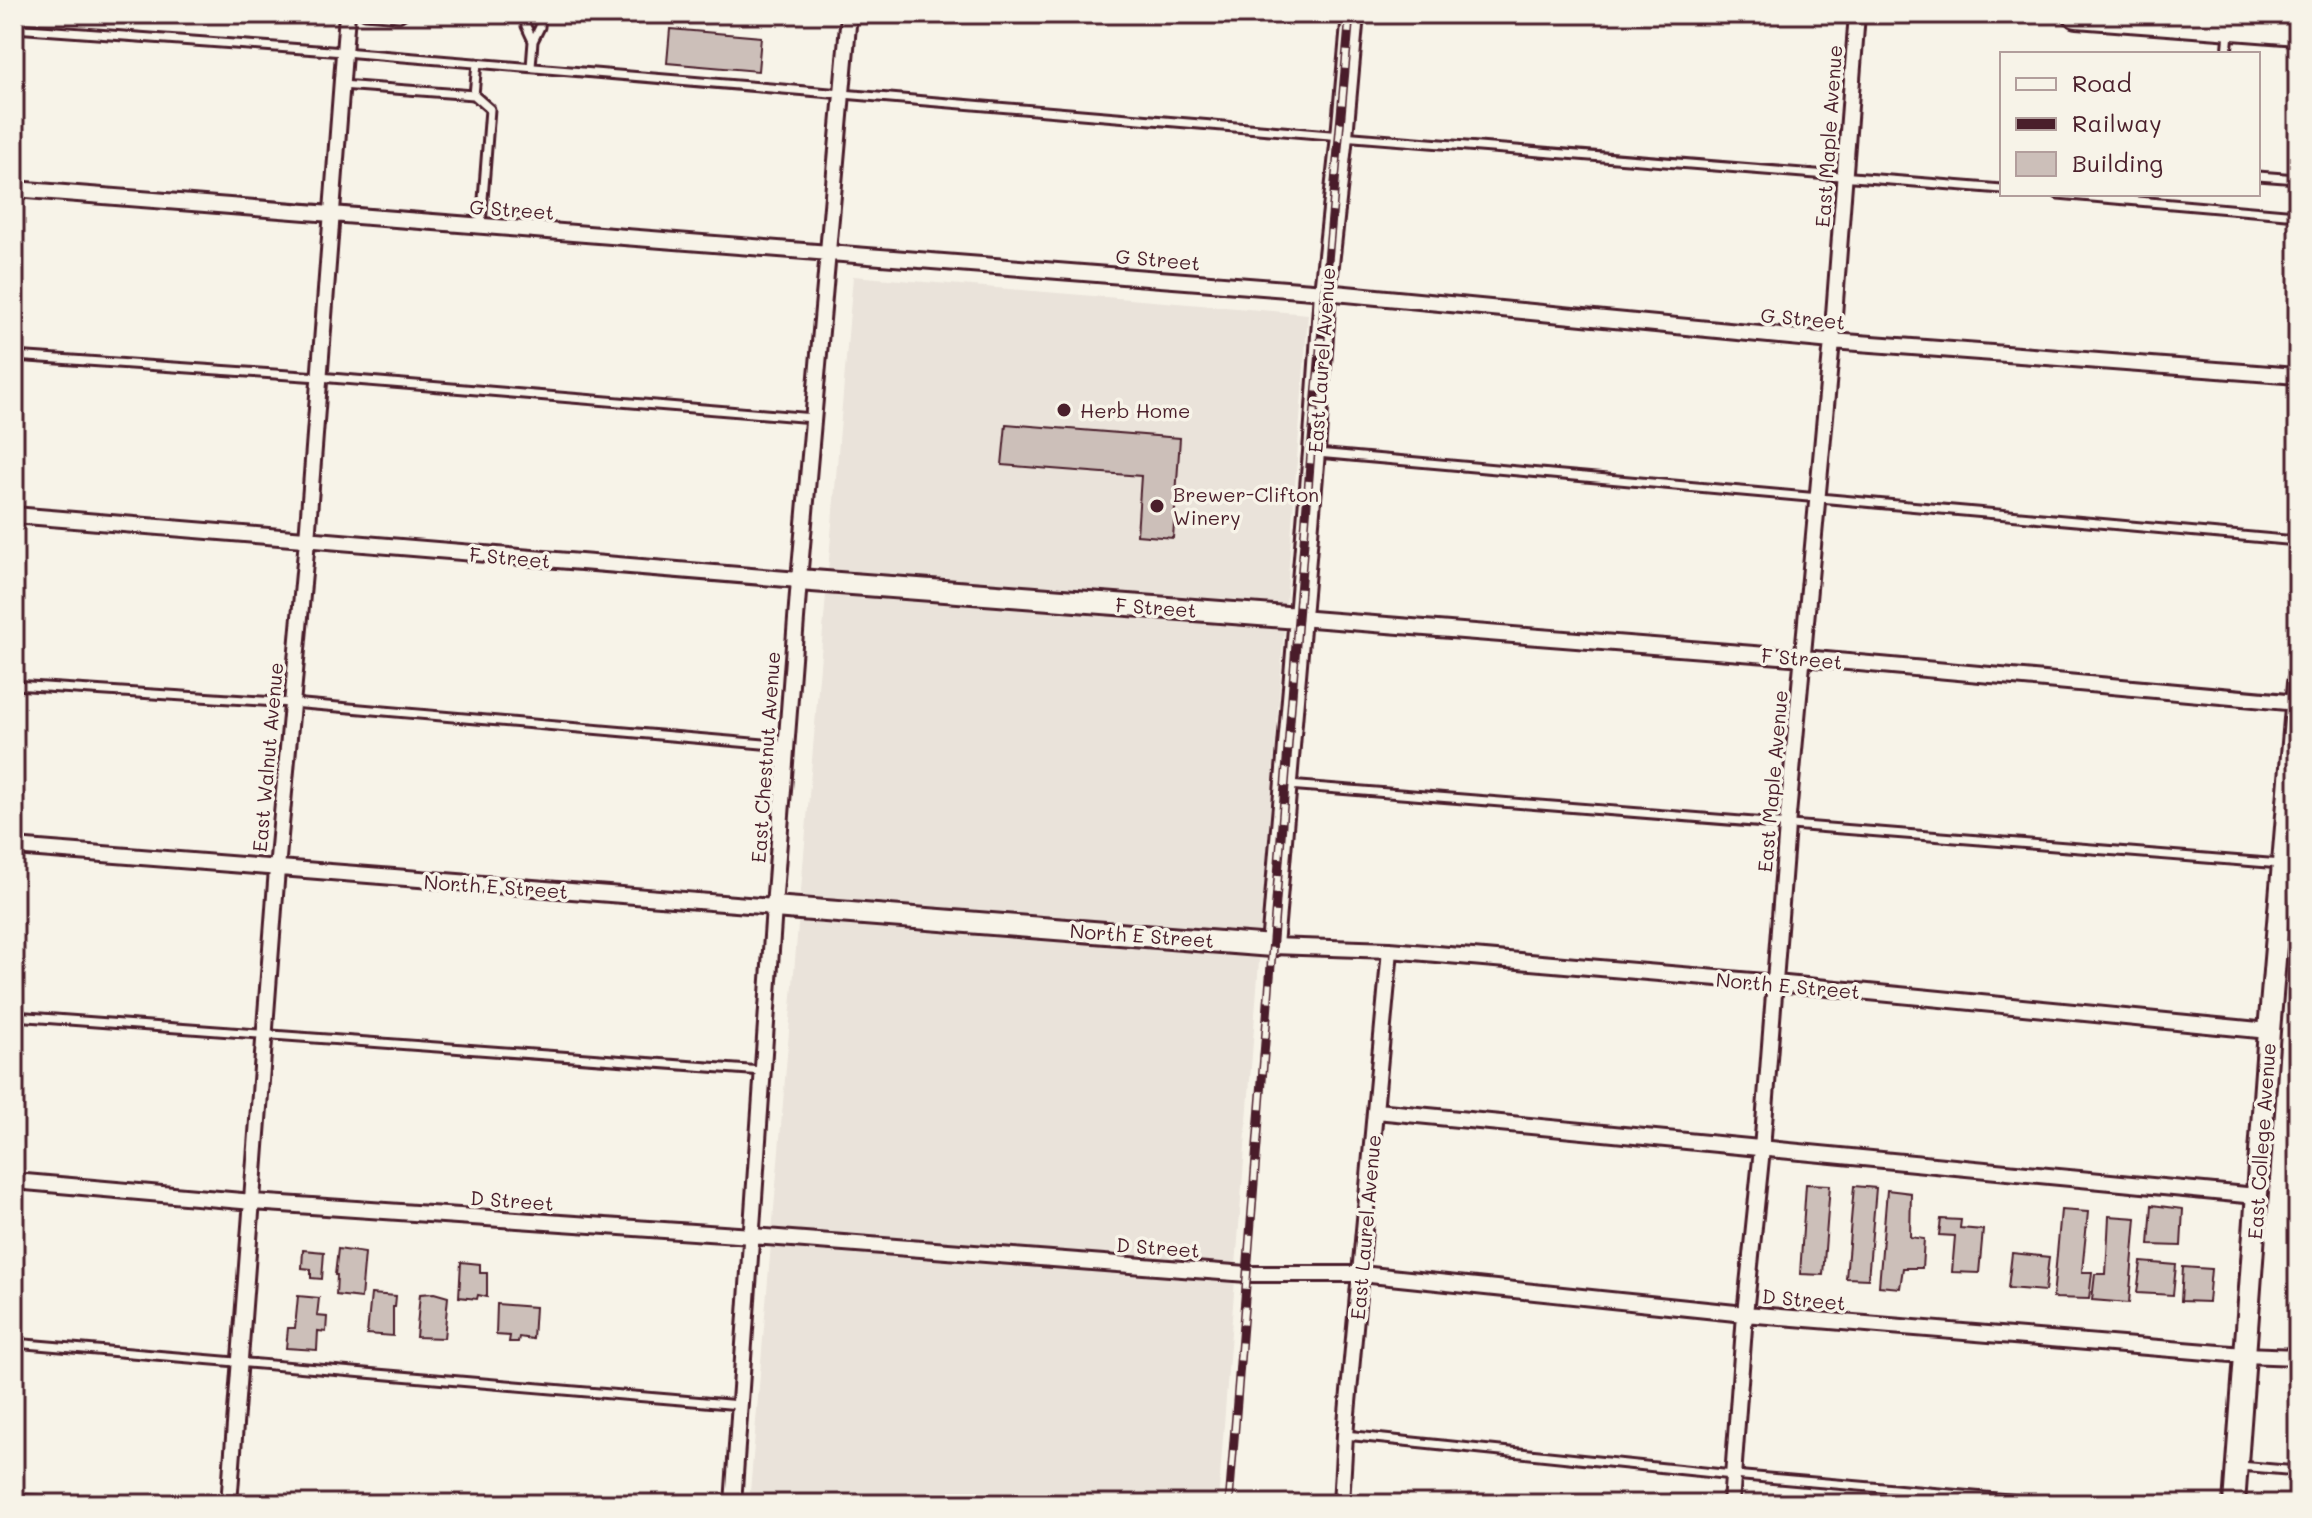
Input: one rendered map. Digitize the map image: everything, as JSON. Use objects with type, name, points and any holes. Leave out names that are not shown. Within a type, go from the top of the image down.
[{"type":"highway","points":[[2077,14],[2298,31]]},
{"type":"street","name":"East Walnut Avenue","points":[[229,1504],[347,14]]},
{"type":"street","name":"East Chestnut Avenue","points":[[733,1504],[786,746],[849,14]]},
{"type":"street","name":"East Laurel Avenue","points":[[1272,946],[1325,292],[1353,14]]},
{"type":"street","name":"East Maple Avenue","points":[[1731,1504],[1787,826],[1832,341],[1857,14]]},
{"type":"street","name":"G Street","points":[[14,189],[1325,292],[1832,341],[2298,376]]},
{"type":"street","name":"F Street","points":[[14,515],[799,580],[2297,696]]},
{"type":"street","name":"East College Avenue","points":[[2234,1504],[2297,696]]},
{"type":"street","name":"North E Street","points":[[14,847],[1272,946],[1390,950],[1776,983],[2269,1031]]},
{"type":"street","name":"East Laurel Avenue","points":[[1341,1504],[1390,950]]},
{"type":"street","points":[[1376,1111],[2256,1196]]},
{"type":"street","name":"D Street","points":[[14,1181],[253,1202],[1247,1274],[1361,1274],[1745,1314],[2298,1357]]},
{"type":"street","points":[[14,1502],[43,1504]]},
{"type":"lane","points":[[365,14],[399,17],[404,14]]},
{"type":"lane","points":[[526,14],[526,26],[533,41]]},
{"type":"lane","points":[[531,67],[533,41],[540,27],[541,14]]},
{"type":"lane","points":[[626,14],[648,15]]},
{"type":"lane","points":[[2227,52],[2230,26]]},
{"type":"lane","points":[[14,28],[531,67],[2000,189]]},
{"type":"lane","points":[[474,95],[477,63]]},
{"type":"lane","points":[[341,85],[474,95],[490,109],[481,227]]},
{"type":"lane","points":[[2260,176],[2298,179]]},
{"type":"lane","points":[[2081,196],[2298,215]]},
{"type":"lane","points":[[14,356],[319,377],[813,418]]},
{"type":"lane","points":[[1313,452],[2298,541]]},
{"type":"lane","points":[[14,685],[292,703],[786,746]]},
{"type":"lane","points":[[1285,785],[2283,864]]},
{"type":"lane","points":[[14,1016],[763,1071]]},
{"type":"lane","points":[[14,1343],[740,1405]]},
{"type":"lane","points":[[1345,1435],[1733,1475],[2067,1504]]},
{"type":"lane","points":[[2236,1465],[2298,1471]]},
{"type":"shaded area","points":[[853,276],[1308,314],[1218,1504],[749,1504]]},
{"type":"building","points":[[670,29],[761,37],[758,71],[667,63]]},
{"type":"building","name":"Brewer-Clifton Winery","points":[[1006,424],[1180,438],[1173,538],[1137,535],[1141,476],[1002,465]]},
{"type":"building","points":[[1806,1184],[1830,1185],[1823,1275],[1800,1274]]},
{"type":"building","points":[[1854,1186],[1876,1188],[1868,1279],[1846,1278]]},
{"type":"building","points":[[1887,1190],[1911,1193],[1910,1237],[1924,1239],[1922,1268],[1903,1268],[1900,1288],[1879,1286]]},
{"type":"building","points":[[2152,1205],[2183,1209],[2181,1246],[2149,1245]]},
{"type":"building","points":[[2061,1210],[2088,1212],[2082,1272],[2092,1272],[2089,1299],[2053,1298]]},
{"type":"building","points":[[2109,1216],[2136,1218],[2129,1303],[2092,1300],[2095,1274],[2106,1274]]},
{"type":"building","points":[[1941,1219],[1961,1220],[1960,1228],[1983,1230],[1979,1273],[1952,1272],[1955,1236],[1939,1235]]},
{"type":"building","points":[[338,1249],[365,1253],[361,1298],[336,1295]]},
{"type":"building","points":[[303,1250],[324,1252],[322,1279],[311,1278],[311,1269],[302,1268]]},
{"type":"building","points":[[2012,1253],[2049,1257],[2045,1291],[2008,1288]]},
{"type":"building","points":[[461,1262],[480,1264],[480,1273],[487,1273],[487,1297],[459,1297]]},
{"type":"building","points":[[2141,1262],[2176,1265],[2173,1295],[2137,1293]]},
{"type":"building","points":[[2183,1267],[2211,1269],[2208,1302],[2181,1301]]},
{"type":"building","points":[[434,1293],[448,1297],[444,1338],[416,1337],[420,1294]]},
{"type":"building","points":[[371,1294],[396,1296],[393,1336],[367,1334]]},
{"type":"building","points":[[298,1296],[319,1298],[317,1316],[327,1317],[326,1332],[318,1331],[317,1350],[286,1348],[288,1328],[295,1328]]},
{"type":"building","points":[[497,1304],[535,1307],[533,1339],[519,1337],[518,1342],[509,1342],[510,1336],[496,1335]]},
{"type":"railway","points":[[1229,1504],[1311,452],[1350,14]]},
{"type":"place","name":"Herb Home","points":[[1064,410]]},
{"type":"place","name":"Brewer-Clifton Winery","points":[[1157,506]]}]
